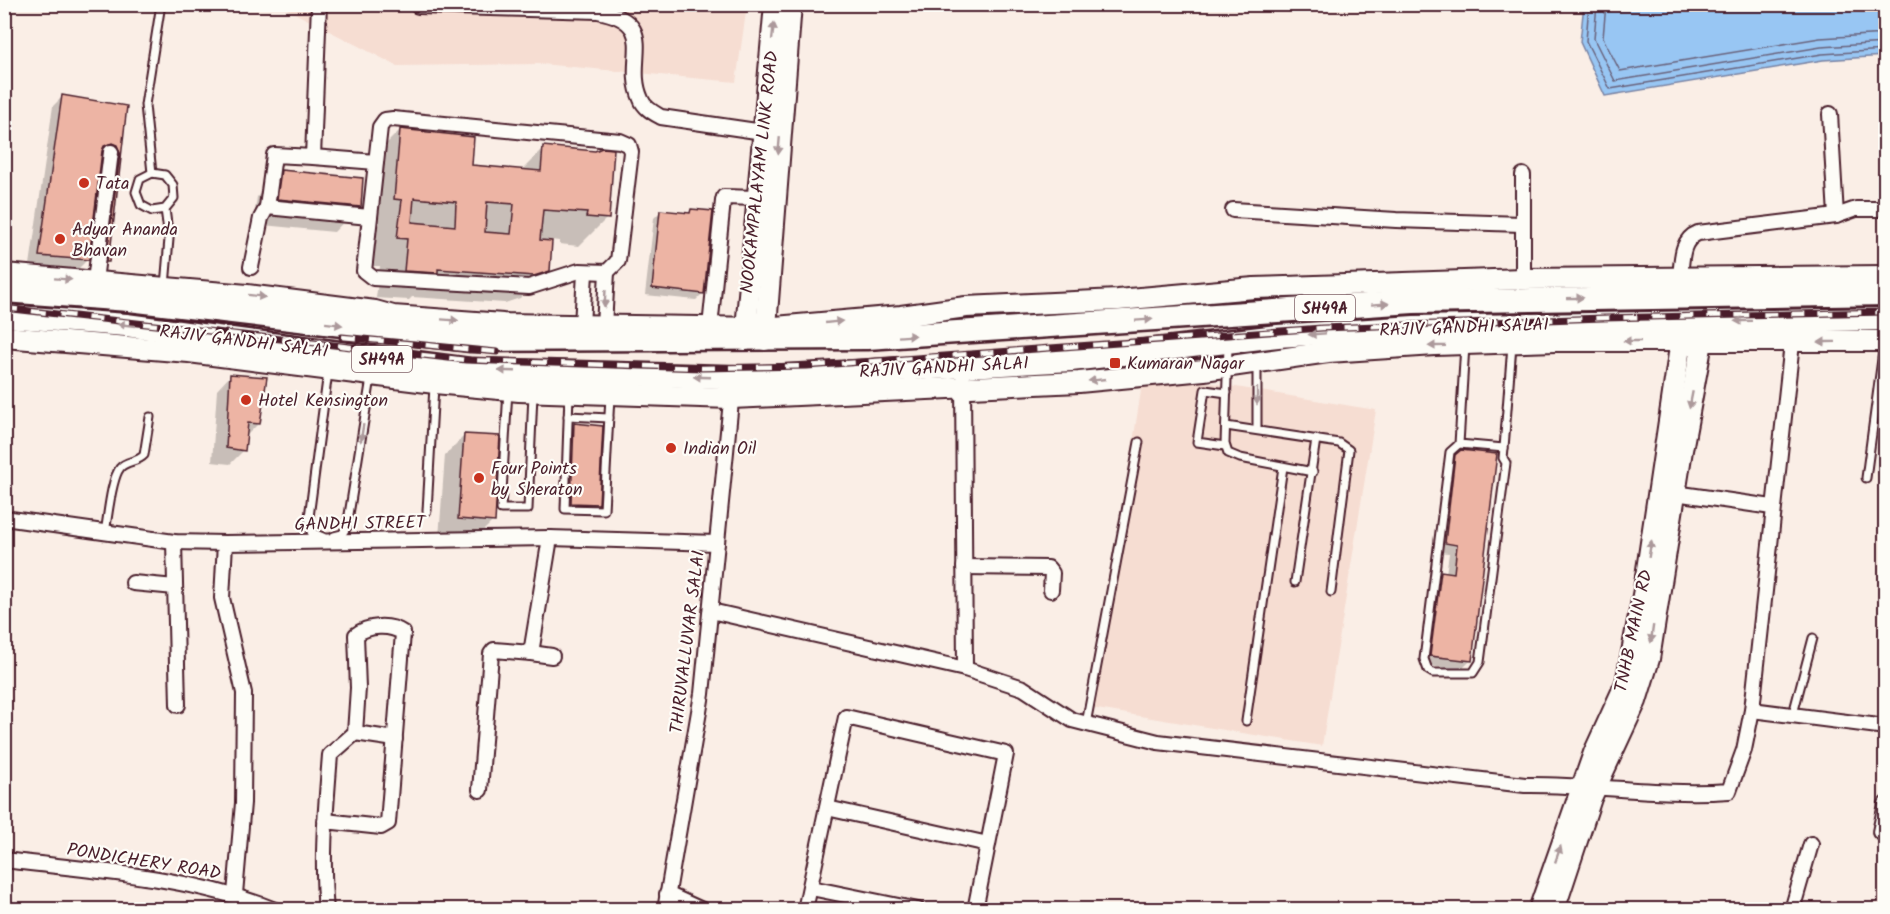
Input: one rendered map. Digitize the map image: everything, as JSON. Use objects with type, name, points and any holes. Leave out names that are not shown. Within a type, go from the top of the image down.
[{"type":"main road","name":"RAJIV GANDHI SALAI","points":[[4,291],[129,300],[471,340],[754,334],[867,338],[1425,301],[1886,294]]},
{"type":"main road","points":[[1347,306],[1349,331]]},
{"type":"main road","name":"RAJIV GANDHI SALAI","points":[[4,316],[126,325],[469,370],[732,388],[760,378],[963,376],[1071,360],[1228,342],[1349,331],[1426,327],[1795,320],[1885,334]]},
{"type":"street","points":[[314,157],[319,4]]},
{"type":"street","name":"NOOKAMPALAYAM LINK ROAD","points":[[754,334],[756,198],[775,4]]},
{"type":"street","name":"NOOKAMPALAYAM LINK ROAD","points":[[754,334],[791,4]]},
{"type":"street","points":[[418,6],[538,8],[598,11],[619,15],[630,23],[635,33],[641,100],[661,117],[763,132]]},
{"type":"street","points":[[1830,114],[1836,216]]},
{"type":"street","points":[[604,326],[607,272],[618,261],[630,152],[628,145],[620,141],[385,120],[380,127],[364,271],[373,278],[529,287],[579,271],[607,272]]},
{"type":"street","points":[[94,281],[111,152]]},
{"type":"street","points":[[251,267],[261,218],[267,207],[274,155],[376,162]]},
{"type":"street","points":[[1523,175],[1523,279]]},
{"type":"street","points":[[710,327],[724,197],[756,198]]},
{"type":"street","points":[[267,207],[369,217]]},
{"type":"street","points":[[1680,278],[1685,244],[1692,236],[1836,216],[1856,209],[1886,209]]},
{"type":"street","points":[[1233,210],[1396,220],[1522,224]]},
{"type":"street","points":[[582,325],[585,273]]},
{"type":"street","points":[[4,274],[165,286],[352,308],[393,316],[503,324],[710,327],[754,334],[966,307],[1118,300],[1254,288],[1523,279],[1886,276]]},
{"type":"street","points":[[711,611],[965,669],[1023,688],[1063,717],[1158,742],[1525,785],[1730,790],[1744,750],[1752,710],[1772,507],[1795,320]]},
{"type":"street","points":[[965,669],[963,376],[1079,382],[1227,366],[1328,352],[1512,343],[1681,340],[1792,343],[1885,334]]},
{"type":"street","points":[[4,337],[179,351],[508,390],[610,393],[732,388]]},
{"type":"street","name":"TNHB MAIN RD","points":[[1667,491],[1681,340]]},
{"type":"street","name":"TNHB MAIN RD","points":[[1539,909],[1589,787],[1626,682],[1702,342]]},
{"type":"street","name":"THIRUVALLUVAR SALAI","points":[[665,909],[702,694],[732,388]]},
{"type":"street","points":[[1667,491],[1772,507]]},
{"type":"street","name":"GANDHI STREET","points":[[4,518],[174,542],[550,538],[717,543]]},
{"type":"street","points":[[531,653],[550,538]]},
{"type":"street","points":[[174,542],[178,705]]},
{"type":"street","points":[[225,543],[222,598],[244,693],[243,803],[235,894]]},
{"type":"street","points":[[964,567],[1048,568],[1052,573],[1051,590]]},
{"type":"street","points":[[133,583],[175,587]]},
{"type":"street","points":[[325,821],[381,828],[388,823],[403,633],[396,628],[363,629],[356,635],[358,688],[355,733],[330,755],[325,821],[322,871],[326,909]]},
{"type":"street","points":[[480,790],[491,654],[494,650],[552,656]]},
{"type":"street","points":[[1752,710],[1886,726]]},
{"type":"street","points":[[805,909],[846,717],[1006,754],[975,909]]},
{"type":"street","points":[[355,733],[395,739]]},
{"type":"street","name":"TNHB MAIN RD","points":[[1554,909],[1589,787]]},
{"type":"street","points":[[1880,832],[1886,804]]},
{"type":"street","points":[[827,808],[988,844]]},
{"type":"street","points":[[1792,909],[1811,844]]},
{"type":"street","name":"PONDICHERY ROAD","points":[[4,860],[120,874],[235,894],[274,909]]},
{"type":"street","points":[[811,888],[918,909]]},
{"type":"street","points":[[667,894],[702,909]]},
{"type":"lane","points":[[152,173],[145,105],[161,4]]},
{"type":"lane","points":[[152,173],[165,175],[173,185],[174,198],[165,209],[152,211],[141,205],[136,192],[140,179],[152,173]]},
{"type":"lane","points":[[165,209],[169,239],[165,286]]},
{"type":"lane","points":[[1866,478],[1885,334]]},
{"type":"lane","points":[[1228,342],[1226,446],[1233,456],[1312,472]]},
{"type":"lane","points":[[1465,345],[1459,444],[1450,452],[1424,659],[1428,670],[1433,673],[1473,673],[1480,662],[1506,463],[1503,458],[1512,343]]},
{"type":"lane","points":[[1257,362],[1257,429]]},
{"type":"lane","points":[[329,369],[309,517],[311,532],[321,537],[339,536],[347,527],[371,375]]},
{"type":"lane","points":[[427,511],[435,383]]},
{"type":"lane","points":[[508,390],[501,509],[528,509],[533,391]]},
{"type":"lane","points":[[1226,446],[1197,442],[1205,390],[1227,393]]},
{"type":"lane","points":[[569,392],[565,509],[604,510],[610,393]]},
{"type":"lane","points":[[568,416],[609,418]]},
{"type":"lane","points":[[105,532],[118,472],[125,464],[137,461],[144,455],[150,417]]},
{"type":"lane","points":[[1226,426],[1340,442],[1348,450],[1331,592]]},
{"type":"lane","points":[[1295,582],[1316,439]]},
{"type":"lane","points":[[1086,724],[1139,442]]},
{"type":"lane","points":[[1459,444],[1504,448]]},
{"type":"lane","points":[[1246,721],[1283,467]]},
{"type":"lane","points":[[1793,714],[1813,638]]},
{"type":"shaded area","points":[[279,5],[747,5],[736,82],[541,64],[397,66]]},
{"type":"shaded area","points":[[1144,372],[1376,410],[1322,746],[1091,708]]},
{"type":"water","points":[[1584,4],[1885,5],[1885,56],[1823,60],[1605,96],[1580,42]]},
{"type":"building","name":"Tata","points":[[62,95],[127,106],[109,262],[106,262],[120,153],[117,145],[112,143],[104,146],[102,151],[89,260],[39,256]]},
{"type":"building","points":[[400,129],[474,137],[472,165],[541,171],[543,146],[595,151],[602,148],[614,149],[609,219],[586,217],[587,213],[543,210],[540,240],[552,241],[550,271],[534,276],[438,269],[438,273],[404,271],[407,239],[397,238],[402,200],[394,199]],"holes":[[[414,198],[456,202],[455,226],[412,222]],[[487,202],[514,204],[511,234],[485,232]]]},
{"type":"building","points":[[281,170],[363,178],[361,207],[277,199]]},
{"type":"building","points":[[691,209],[713,211],[704,294],[652,288],[660,210],[690,213]]},
{"type":"building","name":"Hotel Kensington","points":[[230,374],[267,377],[260,424],[248,423],[245,451],[226,448]]},
{"type":"building","points":[[574,423],[603,426],[599,504],[571,503]]},
{"type":"building","name":"Four Points by Sheraton","points":[[464,434],[500,436],[495,522],[458,519]]},
{"type":"building","points":[[1461,450],[1497,454],[1472,661],[1430,656],[1441,571],[1454,573],[1457,545],[1445,543],[1455,455]]},
{"type":"railway","points":[[4,308],[466,360],[702,368],[807,366],[1322,328],[1603,318],[1886,312]]},
{"type":"railway","points":[[342,337],[497,352]]},
{"type":"place","name":"Tata","points":[[84,183]]},
{"type":"place","name":"Adyar Ananda Bhavan","points":[[60,239]]},
{"type":"place","name":"Kumaran Nagar","points":[[1115,363]]},
{"type":"place","name":"Hotel Kensington","points":[[246,400]]},
{"type":"place","name":"Indian Oil","points":[[671,448]]},
{"type":"place","name":"Four Points by Sheraton","points":[[479,478]]}]
